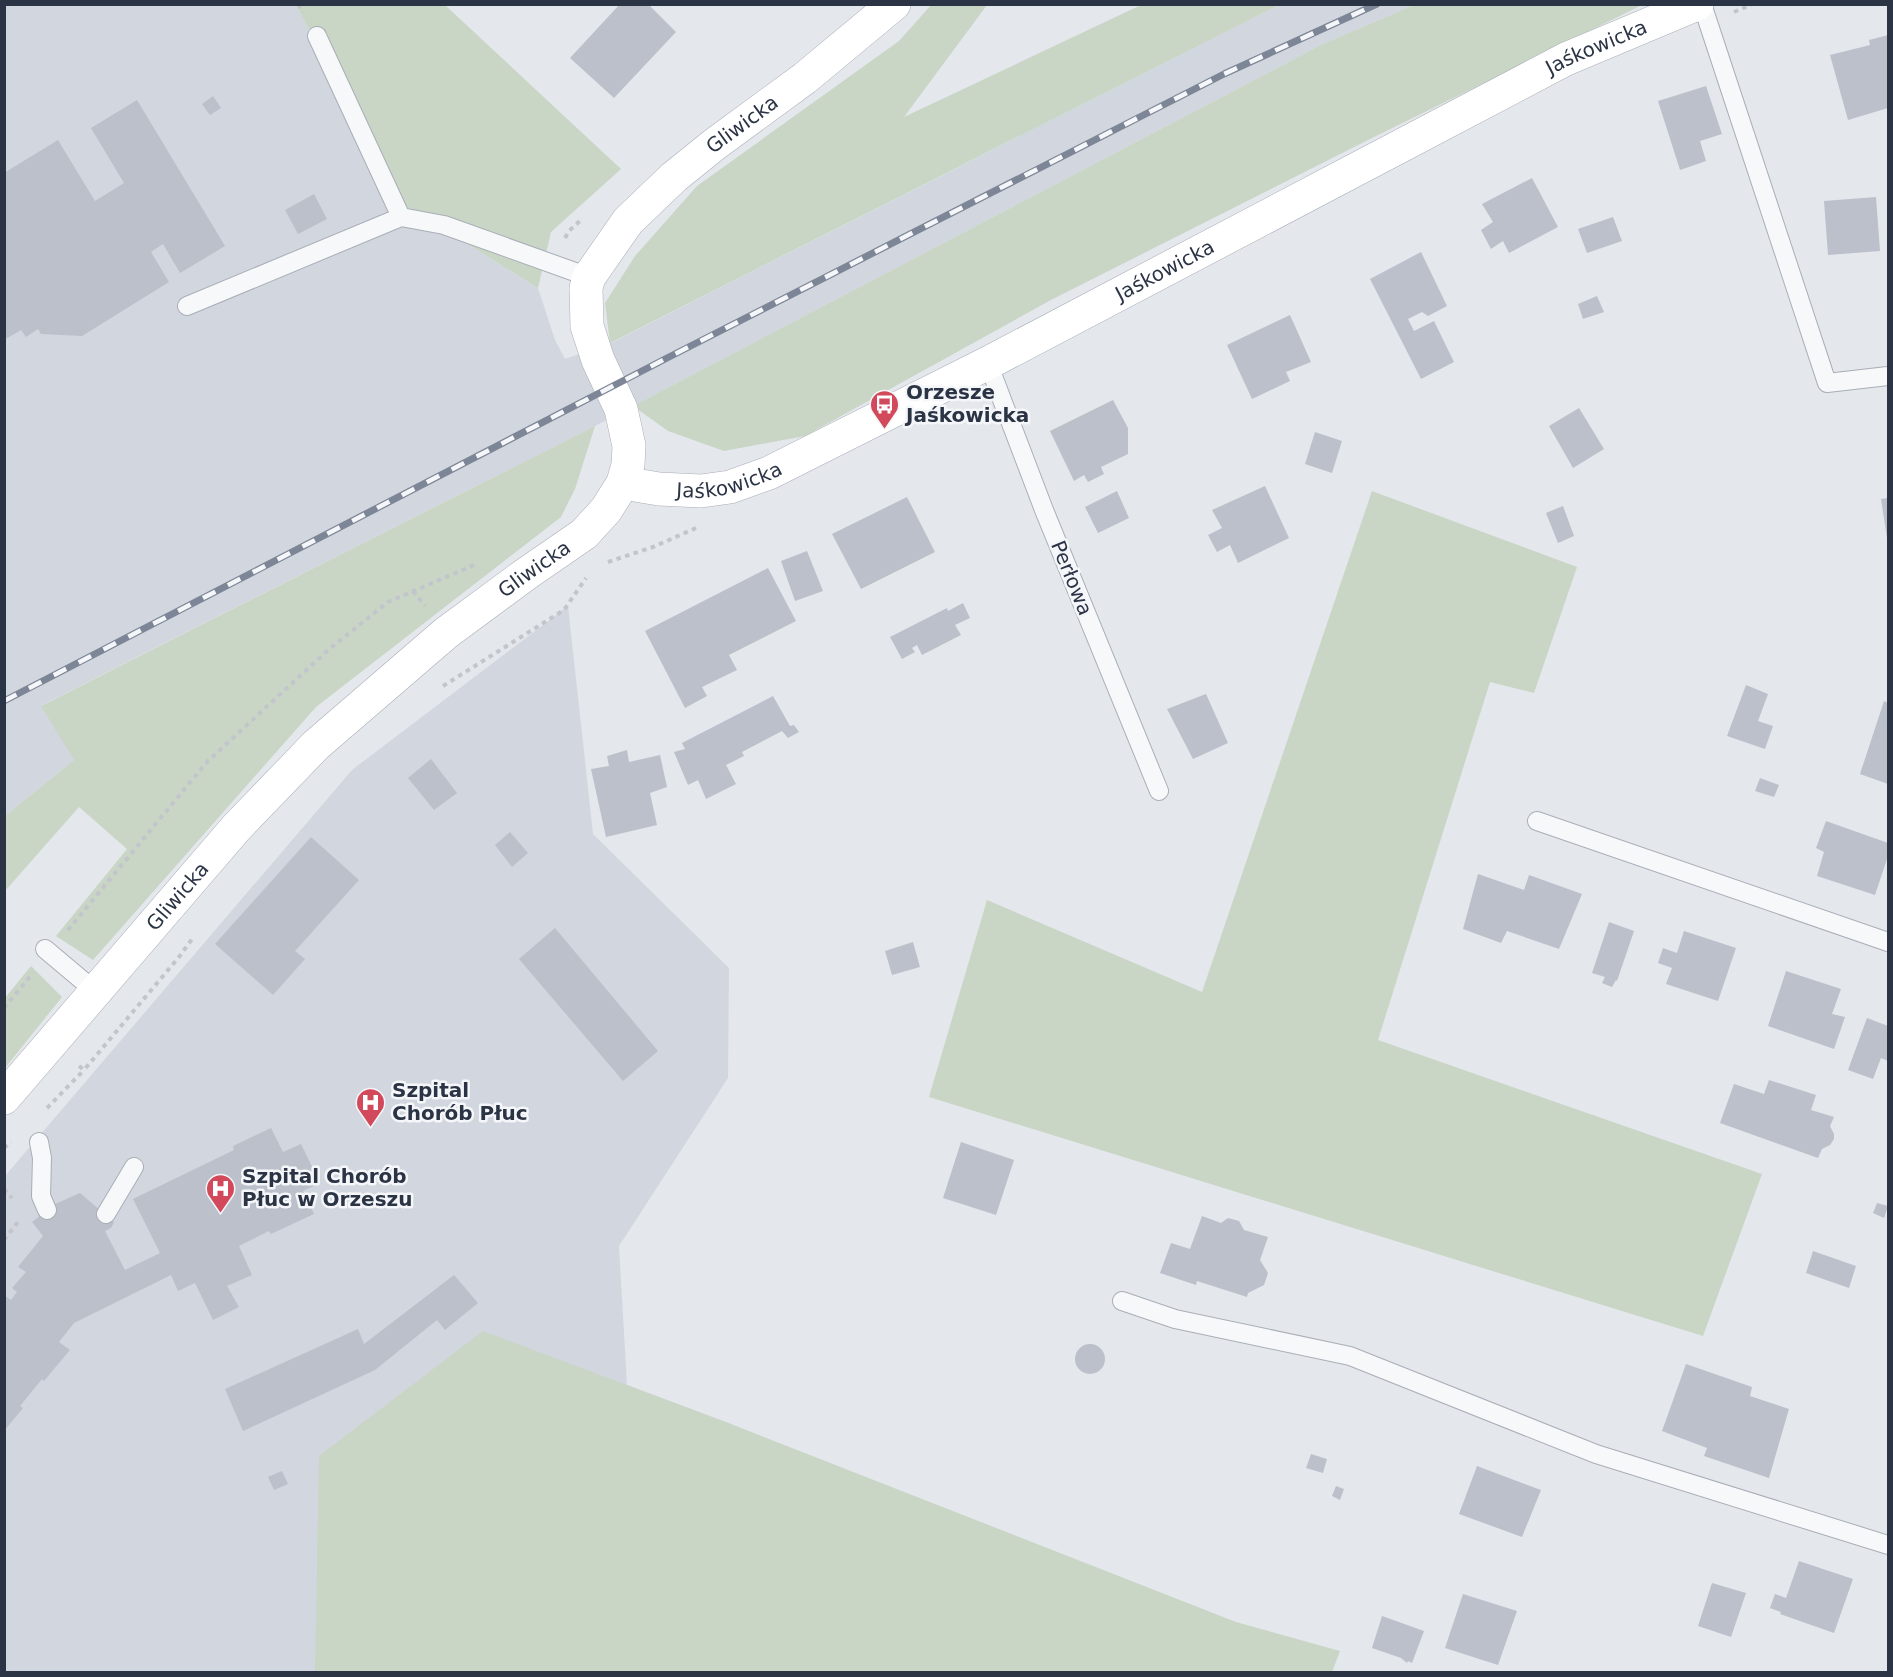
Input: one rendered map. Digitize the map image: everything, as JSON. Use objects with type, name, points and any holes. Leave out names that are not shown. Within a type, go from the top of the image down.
[{"type":"main road","name":"Gliwicka","points":[[4,1098],[236,828],[316,745],[447,633],[584,534],[606,510],[623,483],[628,465],[629,446],[621,409],[598,360],[587,326],[586,288],[590,277],[628,221],[674,177],[805,78],[894,4]]},
{"type":"main road","name":"Jaśkowicka","points":[[623,483],[659,489],[701,491],[730,487],[769,473],[988,363],[1566,59],[1697,4]]},
{"type":"lane","points":[[1702,4],[1827,383],[1888,376]]},
{"type":"lane","points":[[317,36],[401,217]]},
{"type":"lane","points":[[188,306],[401,217],[444,225],[590,277]]},
{"type":"lane","name":"Perłowa","points":[[988,363],[1044,510],[1159,791]]},
{"type":"lane","points":[[1537,821],[1888,942]]},
{"type":"lane","points":[[47,951],[95,991]]},
{"type":"lane","points":[[39,1142],[42,1158],[41,1196],[47,1210]]},
{"type":"lane","points":[[106,1214],[134,1167]]},
{"type":"lane","points":[[1122,1301],[1175,1319],[1350,1356],[1596,1454],[1888,1545]]},
{"type":"path","points":[[4,1008],[47,951],[207,762],[328,650],[388,602],[475,564]]},
{"type":"path","points":[[76,1063],[84,1070],[180,957]]},
{"type":"path","points":[[4,1189],[18,1206]]},
{"type":"path","points":[[4,1240],[18,1222],[18,1214]]},
{"type":"shaded area","points":[[5,5],[296,5],[403,204],[538,288],[555,340],[565,359],[611,343],[1279,5],[1414,5],[1323,44],[595,426],[42,705],[74,760],[5,816]]},
{"type":"shaded area","name":"Szpital Chorób Płuc","points":[[568,606],[593,834],[729,968],[728,1078],[619,1246],[627,1385],[731,1424],[389,1672],[5,1672],[5,1176],[352,770]]},
{"type":"green space","points":[[932,4],[987,5],[904,117],[1141,5],[1279,5],[610,343],[605,303],[635,256],[697,186],[899,41]]},
{"type":"green space","points":[[296,5],[445,5],[621,169],[551,232],[538,288],[403,204]]},
{"type":"green space","points":[[1414,5],[1642,5],[1049,301],[805,436],[724,451],[668,431],[633,406],[1323,44]]},
{"type":"green space","points":[[595,426],[575,489],[561,517],[316,707],[93,960],[56,936],[127,849],[79,807],[5,891],[5,816],[74,760],[41,706]]},
{"type":"green space","points":[[1372,491],[1577,567],[1534,693],[1490,682],[1378,1040],[1762,1174],[1703,1336],[929,1097],[987,900],[1202,992]]},
{"type":"green space","points":[[31,966],[62,997],[5,1068],[5,998]]},
{"type":"green space","points":[[483,1331],[731,1424],[1236,1622],[1340,1651],[1332,1672],[315,1672],[319,1456]]},
{"type":"building","points":[[620,4],[648,4],[676,32],[614,98],[570,58]]},
{"type":"building","points":[[1888,35],[1888,108],[1848,120],[1830,55],[1870,45],[1869,40]]},
{"type":"building","points":[[1706,86],[1722,134],[1700,141],[1706,161],[1680,170],[1658,101]]},
{"type":"building","points":[[213,96],[221,108],[210,115],[202,104]]},
{"type":"building","points":[[137,100],[225,246],[180,273],[163,244],[151,252],[169,282],[82,336],[41,334],[38,329],[26,337],[21,330],[4,340],[4,173],[58,140],[95,201],[124,183],[91,128]]},
{"type":"building","points":[[1532,178],[1558,227],[1509,253],[1503,241],[1491,249],[1481,230],[1493,222],[1482,204]]},
{"type":"building","points":[[314,194],[327,219],[298,234],[285,210]]},
{"type":"building","points":[[1876,197],[1880,251],[1828,255],[1824,201]]},
{"type":"building","points":[[1613,217],[1622,241],[1587,253],[1578,229]]},
{"type":"building","points":[[1421,252],[1447,306],[1428,316],[1422,312],[1408,319],[1414,331],[1434,321],[1454,362],[1421,379],[1370,279]]},
{"type":"building","points":[[1597,296],[1604,312],[1583,319],[1578,304]]},
{"type":"building","points":[[1290,315],[1311,362],[1286,372],[1290,381],[1252,399],[1227,345]]},
{"type":"building","points":[[1113,400],[1128,428],[1128,454],[1101,467],[1104,474],[1088,482],[1084,475],[1074,481],[1050,431]]},
{"type":"building","points":[[1579,408],[1604,449],[1573,468],[1549,426]]},
{"type":"building","points":[[1315,432],[1342,441],[1332,473],[1305,464]]},
{"type":"building","points":[[1265,486],[1289,538],[1238,563],[1230,545],[1217,552],[1208,535],[1222,528],[1212,510]]},
{"type":"building","points":[[1117,491],[1129,518],[1098,533],[1085,507]]},
{"type":"building","points":[[907,497],[935,552],[861,589],[832,534]]},
{"type":"building","points":[[1888,498],[1888,538],[1887,538],[1881,499]]},
{"type":"building","points":[[1563,506],[1574,536],[1558,543],[1546,513]]},
{"type":"building","points":[[807,551],[823,591],[795,601],[781,561]]},
{"type":"building","points":[[768,568],[796,621],[729,655],[737,670],[702,687],[707,696],[685,708],[645,631]]},
{"type":"building","points":[[963,603],[970,618],[955,625],[961,635],[922,655],[917,645],[912,648],[915,652],[902,659],[890,637],[947,608],[948,611]]},
{"type":"building","points":[[1746,685],[1768,694],[1758,721],[1773,726],[1765,749],[1727,736]]},
{"type":"building","points":[[1206,694],[1228,743],[1193,759],[1167,709]]},
{"type":"building","points":[[773,696],[790,726],[794,725],[799,732],[788,738],[782,731],[742,752],[744,756],[726,765],[736,784],[706,799],[698,780],[688,785],[674,752],[685,749],[682,743]]},
{"type":"building","points":[[1884,701],[1888,703],[1888,784],[1860,774]]},
{"type":"building","points":[[627,750],[629,762],[660,755],[667,787],[650,793],[657,825],[606,837],[591,769],[609,766],[607,756]]},
{"type":"building","points":[[431,759],[457,793],[434,810],[408,778]]},
{"type":"building","points":[[1760,778],[1779,785],[1774,797],[1755,791]]},
{"type":"building","points":[[1826,821],[1888,843],[1888,856],[1875,895],[1817,876],[1824,852],[1816,848]]},
{"type":"building","points":[[510,832],[528,853],[512,867],[495,845]]},
{"type":"building","points":[[311,837],[359,880],[295,951],[305,959],[273,995],[215,944]]},
{"type":"building","points":[[1478,874],[1524,890],[1529,875],[1582,894],[1559,949],[1507,931],[1501,943],[1463,929]]},
{"type":"building","points":[[1609,922],[1634,931],[1617,981],[1612,987],[1602,983],[1605,977],[1592,973]]},
{"type":"building","points":[[555,928],[658,1051],[623,1081],[519,959]]},
{"type":"building","points":[[1684,931],[1736,948],[1718,1001],[1666,984],[1672,968],[1658,963],[1663,948],[1677,953]]},
{"type":"building","points":[[913,942],[920,967],[892,975],[885,951]]},
{"type":"building","points":[[1786,971],[1841,989],[1832,1014],[1845,1017],[1834,1049],[1768,1026]]},
{"type":"building","points":[[1867,1018],[1888,1026],[1888,1061],[1881,1058],[1873,1079],[1848,1070]]},
{"type":"building","points":[[1769,1080],[1816,1095],[1811,1110],[1834,1117],[1830,1126],[1834,1139],[1830,1145],[1822,1149],[1818,1158],[1720,1123],[1734,1084],[1764,1094]]},
{"type":"building","points":[[271,1128],[283,1152],[301,1144],[320,1183],[303,1191],[314,1214],[271,1234],[269,1231],[239,1246],[252,1275],[227,1286],[239,1307],[213,1320],[195,1283],[178,1291],[171,1275],[74,1323],[59,1342],[70,1350],[20,1406],[23,1408],[4,1431],[4,1301],[6,1299],[4,1295],[11,1300],[17,1292],[12,1288],[26,1272],[18,1267],[43,1236],[32,1222],[55,1204],[80,1193],[114,1222],[111,1228],[105,1231],[125,1270],[160,1253],[133,1199],[234,1150],[233,1146]]},
{"type":"building","points":[[961,1142],[1014,1160],[996,1215],[943,1198]]},
{"type":"building","points":[[1877,1203],[1888,1206],[1884,1218],[1873,1213]]},
{"type":"building","points":[[1202,1216],[1221,1223],[1228,1218],[1239,1221],[1244,1230],[1268,1237],[1260,1260],[1268,1273],[1264,1285],[1248,1293],[1247,1297],[1197,1281],[1196,1285],[1160,1273],[1171,1243],[1190,1249]]},
{"type":"building","points":[[1813,1251],[1856,1266],[1849,1288],[1806,1273]]},
{"type":"building","points":[[454,1275],[478,1303],[445,1330],[437,1320],[375,1370],[243,1431],[225,1389],[358,1329],[364,1344]]},
{"type":"building","points":[[1090,1344],[1101,1348],[1105,1359],[1101,1370],[1090,1374],[1079,1370],[1075,1359],[1079,1348]]},
{"type":"building","points":[[1686,1364],[1752,1387],[1750,1396],[1789,1409],[1769,1478],[1704,1456],[1707,1448],[1662,1431]]},
{"type":"building","points":[[1311,1454],[1327,1459],[1323,1473],[1306,1468]]},
{"type":"building","points":[[1477,1466],[1541,1490],[1522,1537],[1459,1514]]},
{"type":"building","points":[[282,1471],[288,1484],[274,1490],[268,1477]]},
{"type":"building","points":[[1336,1486],[1344,1489],[1340,1500],[1332,1496]]},
{"type":"building","points":[[1799,1561],[1853,1579],[1834,1633],[1780,1614],[1781,1612],[1770,1608],[1775,1594],[1786,1598]]},
{"type":"building","points":[[1712,1583],[1746,1593],[1731,1637],[1698,1626]]},
{"type":"building","points":[[1463,1594],[1517,1611],[1498,1665],[1445,1648]]},
{"type":"building","points":[[1382,1616],[1424,1631],[1412,1663],[1372,1648]]},
{"type":"railway","points":[[4,701],[669,357],[1224,74],[1377,4]]},
{"type":"place","name":"Orzesze Jaśkowicka","points":[[885,430]]},
{"type":"place","name":"Szpital Chorób Płuc","points":[[371,1128]]},
{"type":"place","name":"Szpital Chorób Płuc w Orzeszu","points":[[221,1214]]}]
